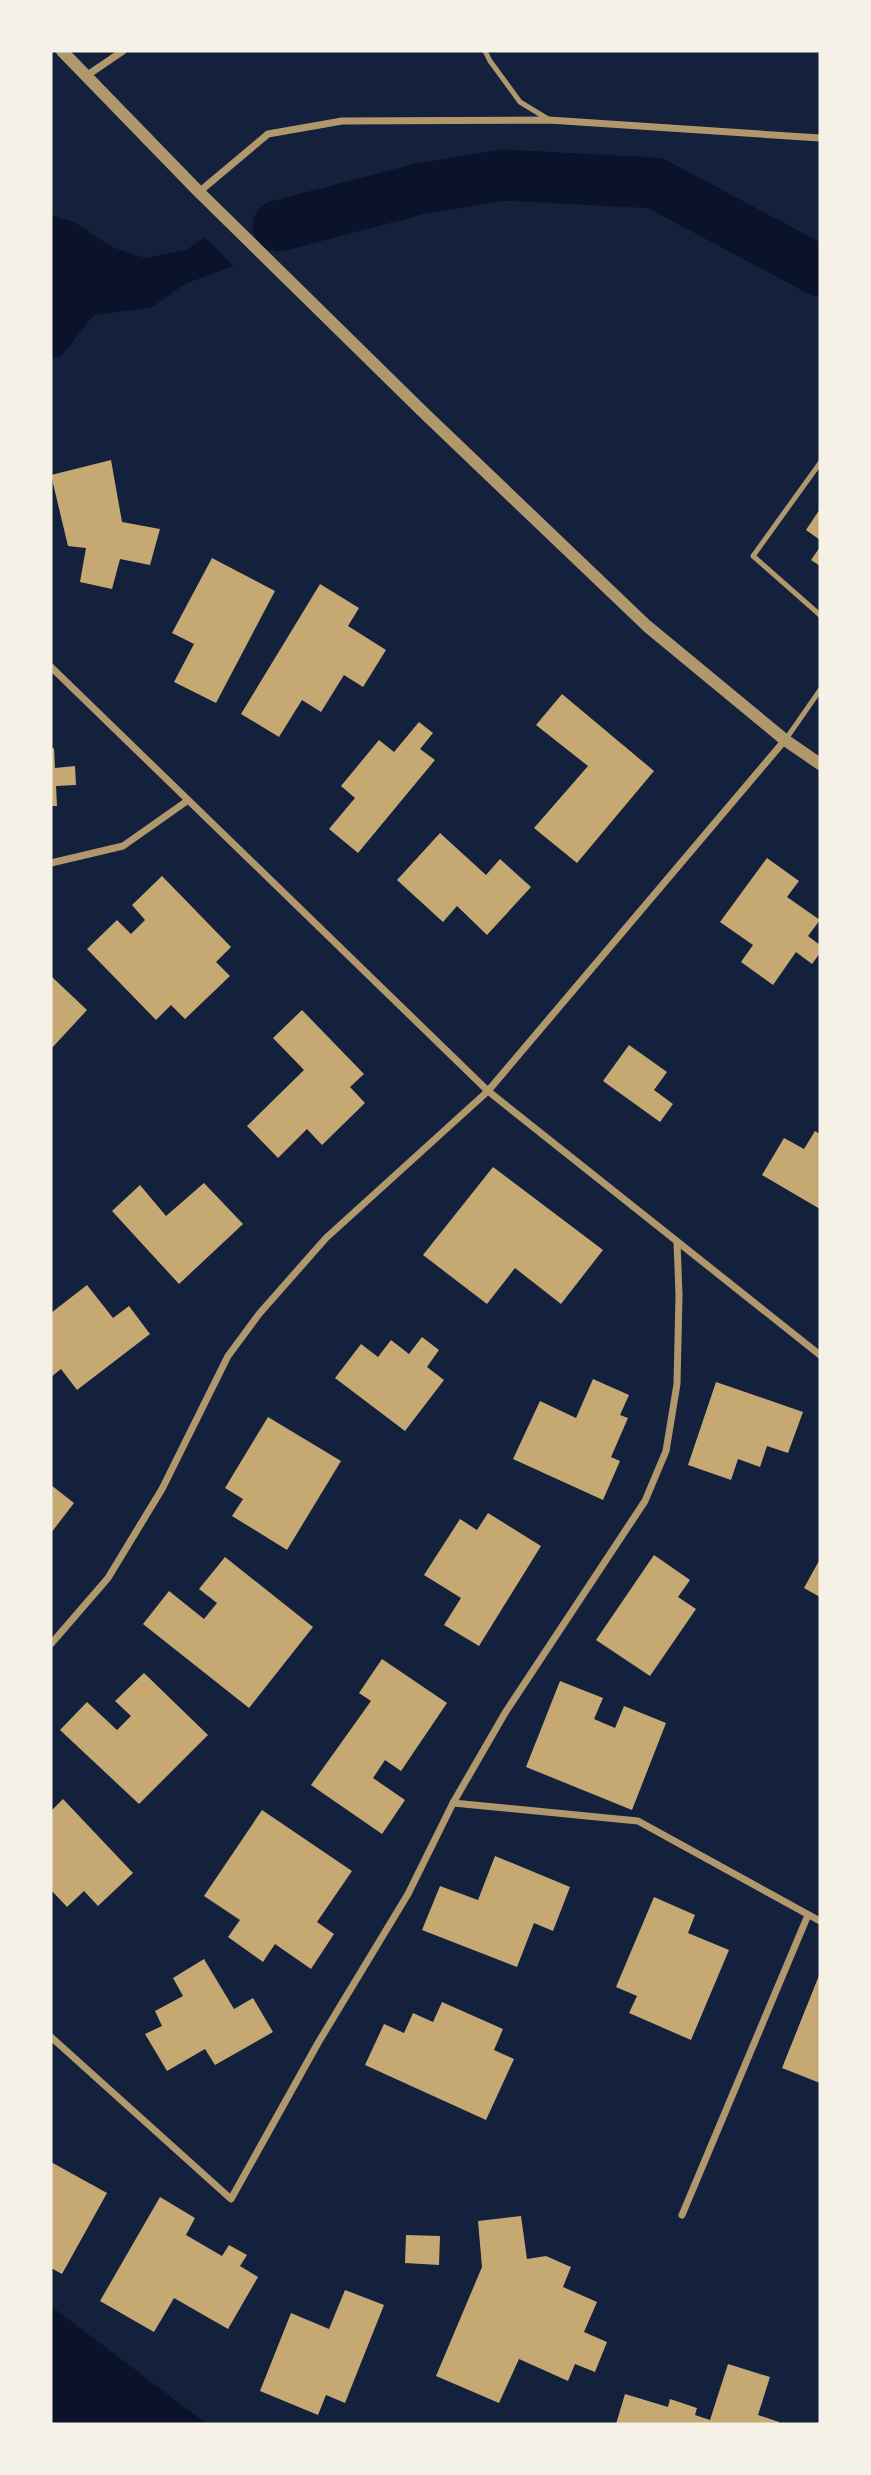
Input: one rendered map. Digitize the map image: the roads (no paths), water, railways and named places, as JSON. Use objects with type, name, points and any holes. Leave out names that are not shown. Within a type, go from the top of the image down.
[{"type":"street","points":[[62,51],[199,192],[423,412],[647,626],[785,740],[820,764]]},
{"type":"street","points":[[85,77],[123,51]]},
{"type":"street","points":[[199,192],[268,134],[342,121],[549,120],[820,138]]},
{"type":"street","points":[[51,667],[488,1091],[820,1355]]},
{"type":"street","points":[[51,1644],[108,1578],[162,1489],[228,1356],[259,1314],[326,1238],[488,1091],[785,740]]},
{"type":"street","points":[[51,863],[123,846],[187,801]]},
{"type":"street","points":[[51,2037],[231,2199],[318,2043],[408,1895],[453,1803],[505,1713],[645,1501],[666,1451],[677,1384],[677,1242]]},
{"type":"street","points":[[453,1803],[638,1821],[820,1921]]},
{"type":"street","points":[[682,2215],[808,1915]]},
{"type":"lane","points":[[485,51],[520,102],[549,120]]},
{"type":"lane","points":[[820,463],[753,556],[820,615]]},
{"type":"lane","points":[[785,740],[820,690]]},
{"type":"water","points":[[51,215],[76,223],[112,247],[145,258],[186,250],[205,237],[233,266],[185,284],[151,308],[94,315],[61,356],[51,358]]},
{"type":"water","points":[[51,2306],[207,2424],[51,2424]]},
{"type":"waterway","points":[[278,226],[419,189],[503,175],[655,183],[820,271]]}]
